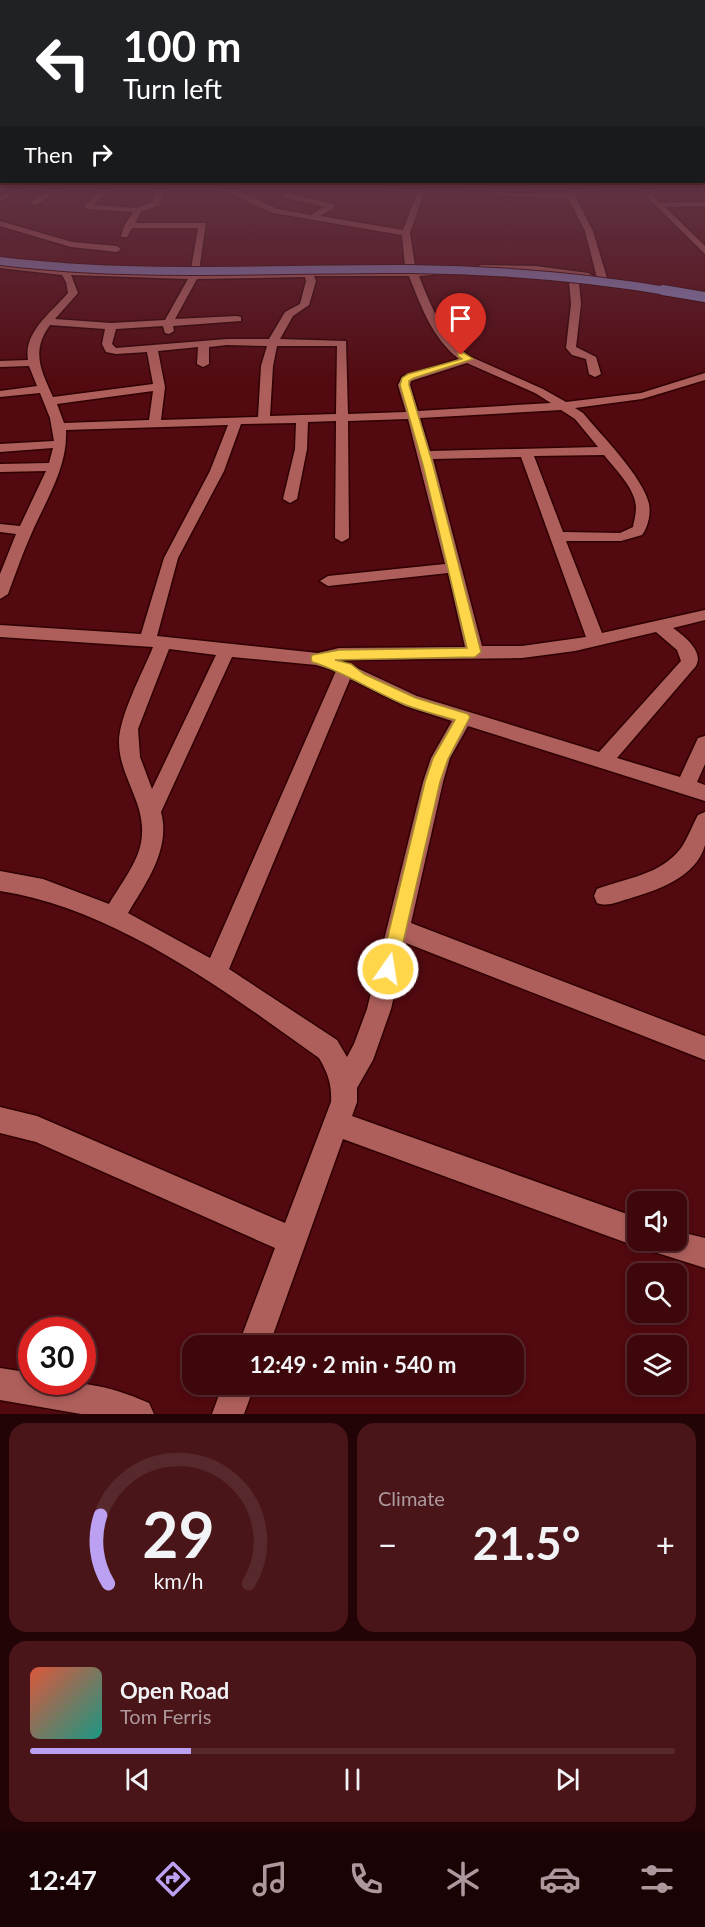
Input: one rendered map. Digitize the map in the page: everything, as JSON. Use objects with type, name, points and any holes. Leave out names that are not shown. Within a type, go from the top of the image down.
[{"type":"main road","points":[[0,261],[57,269],[120,272],[416,269],[504,272],[571,278],[705,297]]},
{"type":"street","points":[[107,269],[114,255]]},
{"type":"street","points":[[169,346],[168,323],[195,272],[198,255]]},
{"type":"street","points":[[410,255],[412,269],[427,306],[445,338],[457,351],[566,406],[585,422],[640,497],[643,507],[637,532],[621,537],[556,536]]},
{"type":"street","points":[[596,255],[602,278]]},
{"type":"street","points":[[0,261],[13,267],[70,270],[309,274],[412,269]]},
{"type":"street","points":[[0,261],[22,261],[70,270],[195,272],[412,269],[521,273],[602,278],[705,297]]},
{"type":"street","points":[[0,278],[22,261]]},
{"type":"street","points":[[0,594],[53,467],[60,444],[60,427],[33,363],[32,346],[47,322],[73,293],[70,270]]},
{"type":"street","points":[[521,273],[574,282],[705,297]]},
{"type":"street","points":[[264,419],[267,366],[273,342],[289,314],[304,305],[311,281],[309,274]]},
{"type":"street","points":[[574,282],[576,304],[571,348],[574,352],[591,357],[595,374]]},
{"type":"street","points":[[47,322],[111,326],[237,319]]},
{"type":"street","points":[[111,326],[107,339],[110,350],[119,351],[204,344],[342,343],[340,417],[342,538]]},
{"type":"street","points":[[203,364],[204,344]]},
{"type":"street","points":[[152,347],[159,387],[155,423]]},
{"type":"street","points":[[469,359],[406,379],[404,385],[425,455],[475,652]]},
{"type":"street","points":[[0,364],[33,363]]},
{"type":"street","points":[[60,427],[412,415],[566,406],[642,396],[705,376]]},
{"type":"street","points":[[0,394],[48,395],[159,387]]},
{"type":"street","points":[[290,499],[301,449],[302,418]]},
{"type":"street","points":[[114,917],[150,853],[154,828],[128,753],[128,738],[155,641],[171,558],[217,471],[236,420]]},
{"type":"street","points":[[0,448],[60,444]]},
{"type":"street","points":[[425,455],[608,451]]},
{"type":"street","points":[[526,452],[596,640]]},
{"type":"street","points":[[0,468],[53,467]]},
{"type":"street","points":[[0,528],[25,531]]},
{"type":"street","points":[[328,581],[454,568]]},
{"type":"street","points":[[317,658],[339,654],[550,649],[705,615]]},
{"type":"street","points":[[603,761],[690,662],[690,655],[685,646],[659,626]]},
{"type":"street","points":[[0,631],[155,641],[226,651],[263,652],[317,658],[346,668],[386,691],[705,793]]},
{"type":"street","points":[[150,813],[226,651]]},
{"type":"street","points":[[216,972],[346,668]]},
{"type":"street","points":[[345,1084],[364,1051],[372,1029],[433,782],[441,758],[463,717]]},
{"type":"street","points":[[686,787],[705,743]]},
{"type":"street","points":[[605,896],[658,879],[672,870],[685,859],[705,821]]},
{"type":"street","points":[[0,881],[33,885],[91,905],[216,972],[328,1049],[340,1067],[345,1084],[344,1102],[258,1335]]},
{"type":"street","points":[[398,929],[705,1048]]},
{"type":"street","points":[[0,1120],[38,1129],[292,1241]]},
{"type":"street","points":[[335,1123],[627,1229]]},
{"type":"street","points":[[687,1248],[705,1253]]},
{"type":"street","points":[[0,1384],[110,1403],[138,1414]]},
{"type":"street","points":[[228,1414],[235,1395]]},
{"type":"route","points":[[388,969],[426,805],[441,758],[463,717],[386,691],[346,668],[317,658],[339,654],[475,652],[428,465],[404,385],[408,377],[469,359],[461,355]]}]
